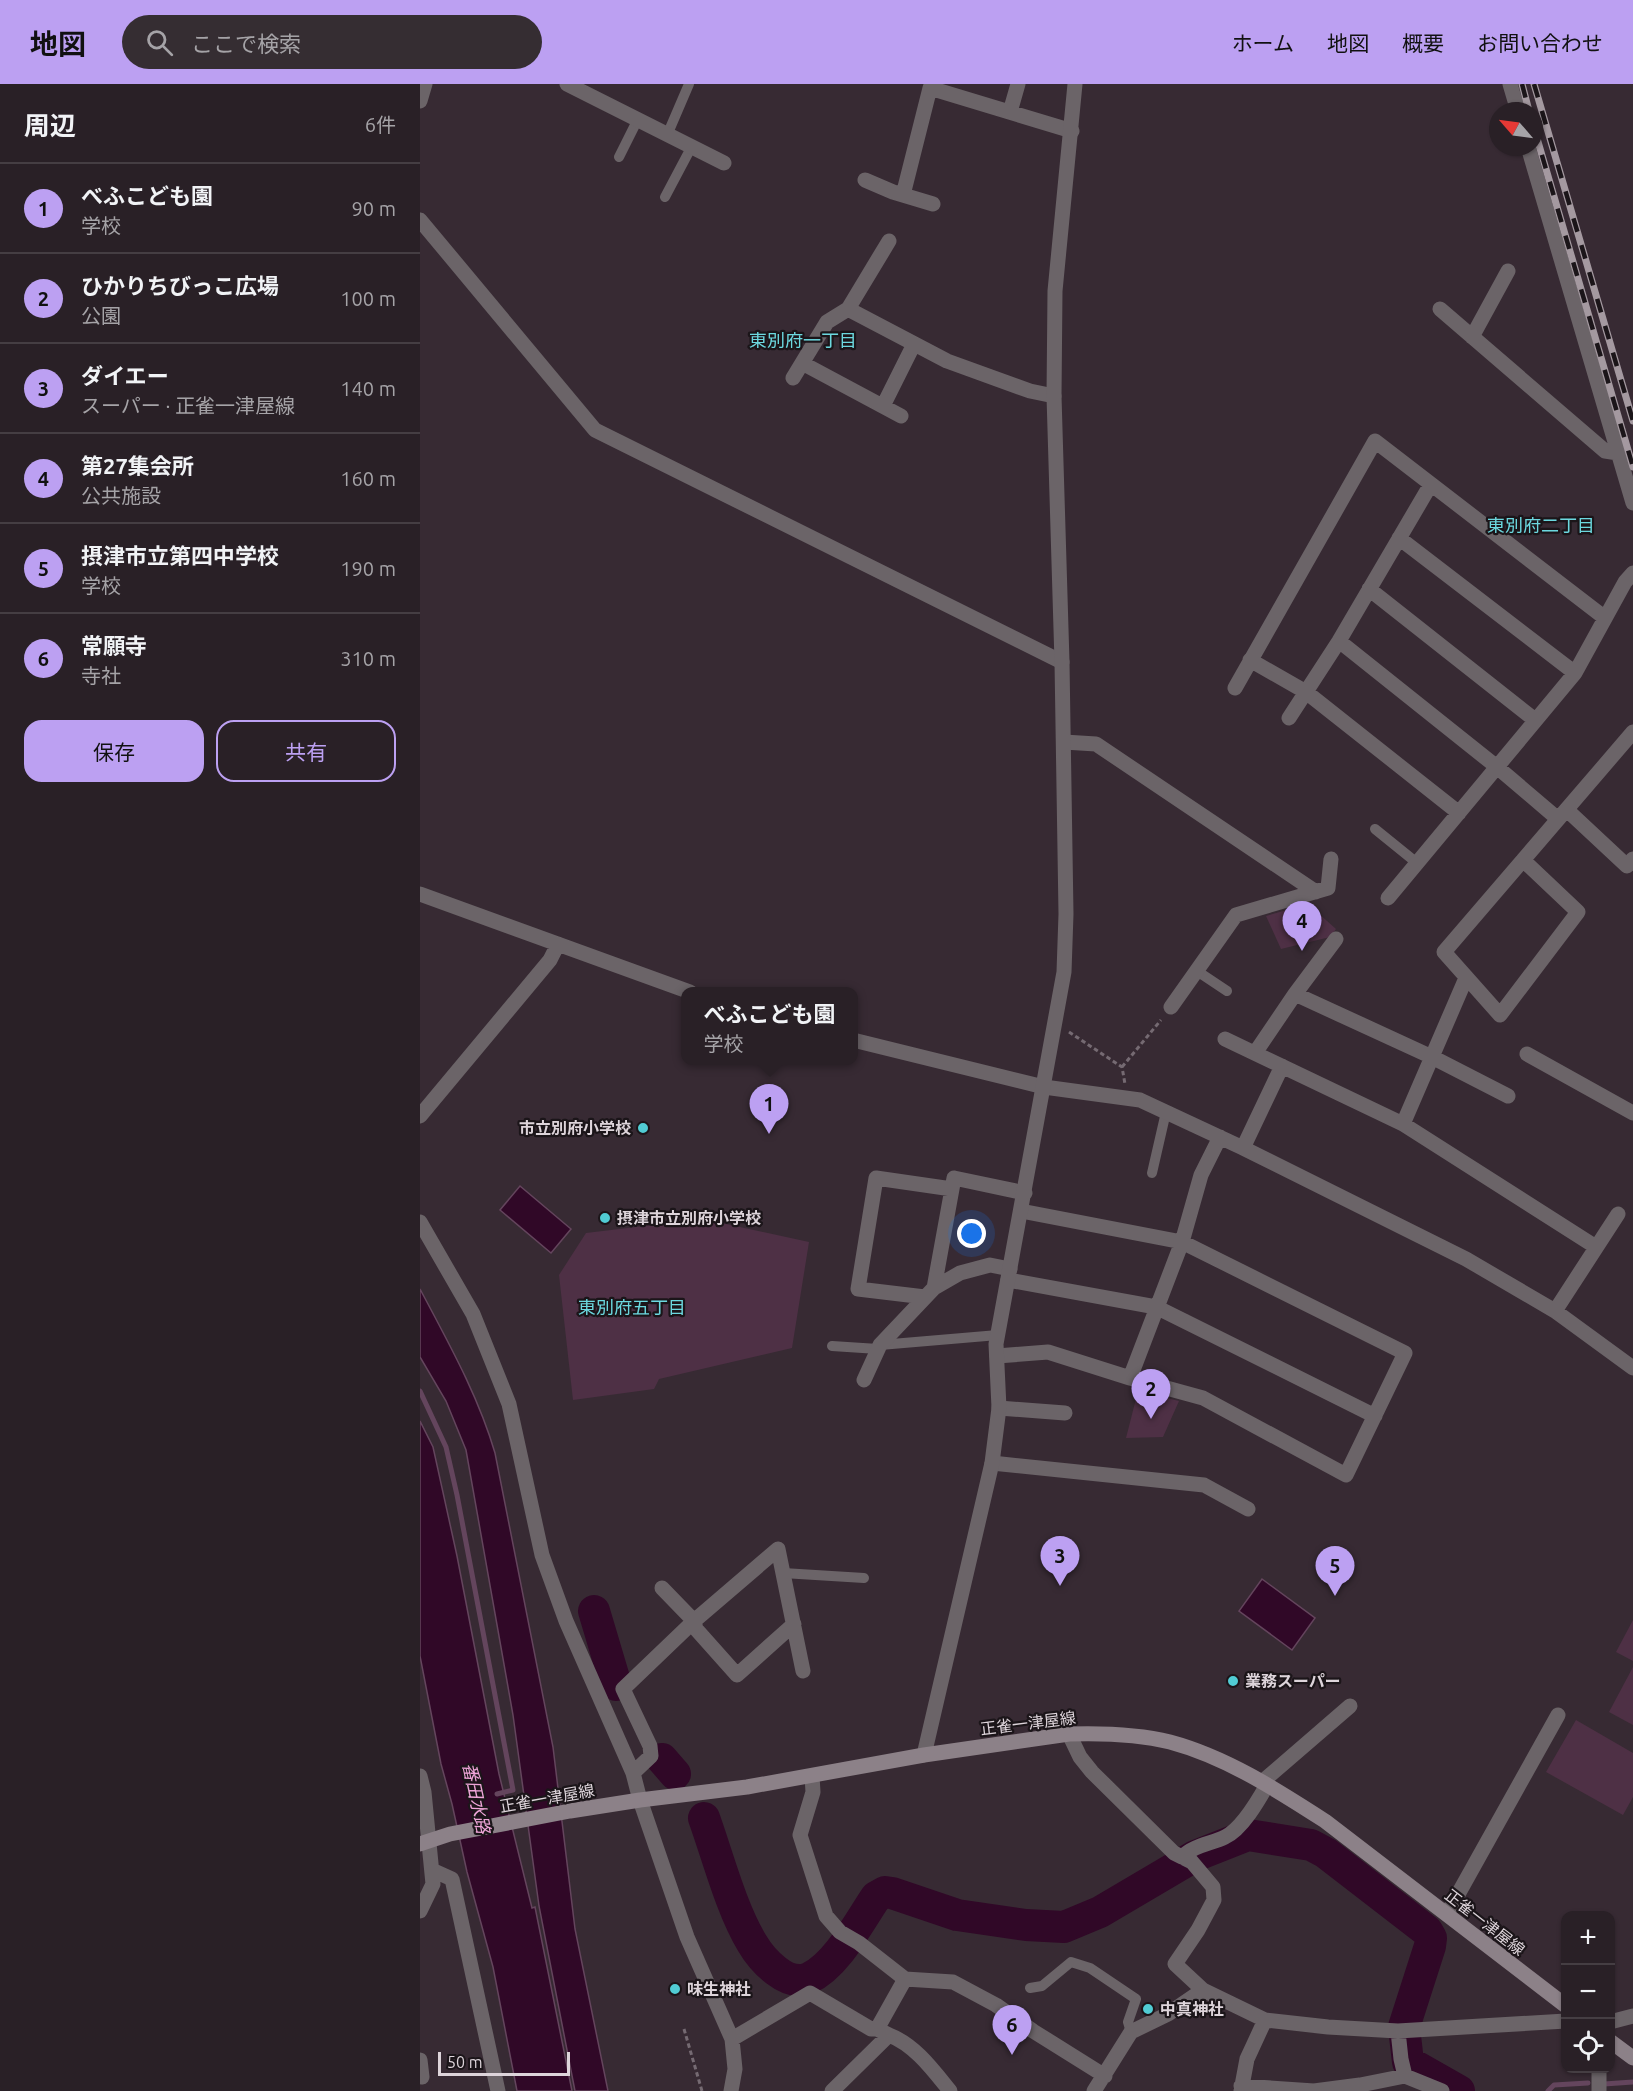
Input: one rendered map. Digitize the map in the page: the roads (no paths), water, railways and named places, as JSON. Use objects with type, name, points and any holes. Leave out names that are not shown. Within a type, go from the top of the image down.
[{"type":"main road","name":"正雀一津屋線","points":[[425,1842],[450,1834],[570,1811],[747,1787],[924,1755],[1069,1734],[1116,1735],[1169,1742],[1197,1752],[1264,1783],[1325,1821],[1561,2002]]},
{"type":"main road","points":[[1615,2046],[1633,2058]]},
{"type":"street","points":[[420,102],[425,84]]},
{"type":"street","points":[[567,84],[724,163]]},
{"type":"street","points":[[1010,112],[1018,84]]},
{"type":"street","points":[[924,1755],[992,1463],[999,1408],[998,1335],[1064,972],[1066,914],[1064,742],[1054,396],[1055,291],[1075,84]]},
{"type":"street","points":[[1510,84],[1515,102]]},
{"type":"street","points":[[903,195],[930,88],[941,87],[1072,131]]},
{"type":"street","points":[[1531,156],[1633,502]]},
{"type":"street","points":[[865,180],[933,204]]},
{"type":"street","points":[[420,220],[595,430],[1062,662]]},
{"type":"street","points":[[793,378],[827,322],[848,309],[889,241]]},
{"type":"street","points":[[1472,337],[1508,271]]},
{"type":"street","points":[[848,309],[947,361],[1030,391],[1054,396]]},
{"type":"street","points":[[1440,309],[1605,451],[1618,453]]},
{"type":"street","points":[[883,406],[914,344]]},
{"type":"street","points":[[802,363],[902,416]]},
{"type":"street","points":[[1235,688],[1375,441],[1605,618]]},
{"type":"street","points":[[1289,718],[1339,641],[1431,484]]},
{"type":"street","points":[[1399,538],[1575,673]]},
{"type":"street","points":[[1388,898],[1575,673],[1625,582],[1633,573]]},
{"type":"street","points":[[1369,589],[1536,720]]},
{"type":"street","points":[[1339,641],[1497,767],[1562,814],[1627,866],[1633,859]]},
{"type":"street","points":[[1250,660],[1306,692],[1459,813]]},
{"type":"street","points":[[1523,860],[1578,912],[1500,1015],[1444,952],[1562,814],[1633,732]]},
{"type":"street","points":[[1064,742],[1096,744],[1316,892]]},
{"type":"street","points":[[1171,1007],[1236,915],[1328,888],[1331,859]]},
{"type":"street","points":[[420,894],[681,989]]},
{"type":"street","points":[[1255,1053],[1336,939]]},
{"type":"street","points":[[420,1116],[550,960],[558,944]]},
{"type":"street","points":[[1403,1124],[1466,978]]},
{"type":"street","points":[[1295,994],[1432,1057],[1508,1096]]},
{"type":"street","points":[[1225,1039],[1403,1124],[1596,1247]]},
{"type":"street","points":[[858,1041],[1044,1087],[1140,1100],[1243,1148],[1466,1259],[1555,1311],[1633,1368]]},
{"type":"street","points":[[1527,1054],[1633,1113]]},
{"type":"street","points":[[1243,1148],[1282,1066]]},
{"type":"street","points":[[1130,1378],[1182,1242],[1201,1175],[1220,1137]]},
{"type":"street","points":[[929,1293],[858,1289],[876,1178],[952,1189]]},
{"type":"street","points":[[929,1293],[954,1178],[1025,1193]]},
{"type":"street","points":[[997,1356],[1048,1352],[1203,1398],[1346,1475],[1405,1353],[1182,1242],[1021,1211]]},
{"type":"street","points":[[1555,1311],[1618,1214]]},
{"type":"street","points":[[420,1222],[473,1314],[509,1404],[542,1555],[566,1621],[633,1773],[687,1937],[732,2039],[735,2069],[731,2091]]},
{"type":"street","points":[[864,1380],[879,1347],[929,1293],[960,1273],[990,1265],[1009,1275],[1156,1307],[1375,1416]]},
{"type":"street","points":[[999,1408],[1065,1413]]},
{"type":"street","points":[[992,1463],[1204,1485],[1248,1509]]},
{"type":"street","points":[[633,1773],[651,1756],[650,1746],[623,1689],[694,1621],[778,1548],[803,1671]]},
{"type":"street","points":[[662,1588],[694,1621],[696,1629],[737,1674],[794,1624]]},
{"type":"street","points":[[1185,1859],[1203,1844],[1226,1837],[1258,1801],[1264,1783],[1350,1706]]},
{"type":"street","points":[[1447,1914],[1558,1714]]},
{"type":"street","points":[[1069,1734],[1080,1757],[1092,1772],[1174,1853],[1185,1859],[1213,1887],[1214,1900],[1198,1930],[1175,1964],[1203,1990],[1265,2020],[1403,2031],[1561,2021]]},
{"type":"street","points":[[420,1776],[425,1842],[433,1884],[420,1911]]},
{"type":"street","points":[[812,1776],[813,1792],[800,1834],[826,1916],[850,1939],[859,1942],[905,1979],[953,1982],[996,2005],[1105,2076]]},
{"type":"street","points":[[432,1870],[452,1879],[498,2091]]},
{"type":"street","points":[[832,2091],[883,2032],[905,1979]]},
{"type":"street","points":[[1094,2091],[1131,2032],[1168,2014],[1203,1990]]},
{"type":"street","points":[[732,2039],[810,1993],[871,2029],[901,2040],[931,2067],[950,2091]]},
{"type":"street","points":[[1615,2021],[1633,2016]]},
{"type":"street","points":[[1265,2020],[1246,2059],[1241,2089],[1314,2091],[1406,2076],[1442,2091]]},
{"type":"street","points":[[1403,2031],[1401,2059],[1406,2076]]},
{"type":"street","points":[[420,2060],[422,2077]]},
{"type":"street","points":[[1599,2073],[1599,2091]]},
{"type":"lane","points":[[668,134],[689,84]]},
{"type":"lane","points":[[618,157],[638,119]]},
{"type":"lane","points":[[665,197],[692,146]]},
{"type":"lane","points":[[1375,829],[1417,863]]},
{"type":"lane","points":[[1197,970],[1227,992]]},
{"type":"lane","points":[[1152,1173],[1166,1112]]},
{"type":"lane","points":[[832,1347],[879,1347],[998,1335]]},
{"type":"lane","points":[[783,1573],[864,1578]]},
{"type":"lane","points":[[1030,1988],[1042,1986],[1071,1962],[1090,1968],[1136,1999],[1128,2022],[1131,2032]]},
{"type":"water","points":[[520,1186],[571,1229],[551,1253],[500,1210]]},
{"type":"water","points":[[420,1289],[471,1390],[495,1453],[553,1747],[575,1929],[608,2091],[575,2091],[539,1906],[513,1715],[466,1450],[446,1401],[420,1357]]},
{"type":"water","name":"番田水路","points":[[420,1421],[433,1447],[457,1556],[499,1774],[532,1908],[535,1907],[572,2091],[517,2091],[493,1967],[441,1764],[420,1656]]},
{"type":"water","points":[[1262,1579],[1315,1618],[1292,1650],[1239,1611]]},
{"type":"waterway","points":[[420,1391],[446,1447],[457,1495],[513,1790],[497,1794]]},
{"type":"waterway","points":[[594,1611],[616,1685]]},
{"type":"waterway","points":[[662,1759],[675,1774]]},
{"type":"waterway","points":[[704,1818],[731,1898],[752,1943],[776,1971],[792,1979],[801,1980],[819,1972],[829,1963],[847,1942],[876,1897],[885,1892],[957,1915],[1026,1925],[1064,1927],[1100,1912],[1195,1856],[1248,1835],[1311,1845],[1326,1853],[1427,1931],[1431,1938],[1430,1946],[1404,2027],[1408,2062],[1459,2091]]},
{"type":"waterway","points":[[1604,2084],[1633,2082]]},
{"type":"waterway","points":[[1548,2091],[1554,2085],[1588,2083]]},
{"type":"railway","points":[[1522,84],[1527,102]]},
{"type":"railway","points":[[1534,84],[1633,421]]},
{"type":"railway","points":[[1542,156],[1633,467]]},
{"type":"place","name":"第27集会所","points":[[1302,951]]},
{"type":"place","name":"市立別府小学校","points":[[643,1128]]},
{"type":"place","name":"べふこども園","points":[[769,1134]]},
{"type":"place","name":"摂津市立別府小学校","points":[[605,1218]]},
{"type":"place","name":"ひかりちびっこ広場","points":[[1151,1419]]},
{"type":"place","name":"ダイエー","points":[[1060,1586]]},
{"type":"place","name":"摂津市立第四中学校","points":[[1335,1596]]},
{"type":"place","name":"業務スーパー","points":[[1233,1681]]},
{"type":"place","name":"味生神社","points":[[675,1989]]},
{"type":"place","name":"中真神社","points":[[1148,2009]]},
{"type":"place","name":"常願寺","points":[[1012,2055]]},
{"type":"district","name":"東別府一丁目","points":[[803,340]]},
{"type":"district","name":"東別府二丁目","points":[[1541,525]]},
{"type":"district","name":"東別府五丁目","points":[[632,1307]]}]
